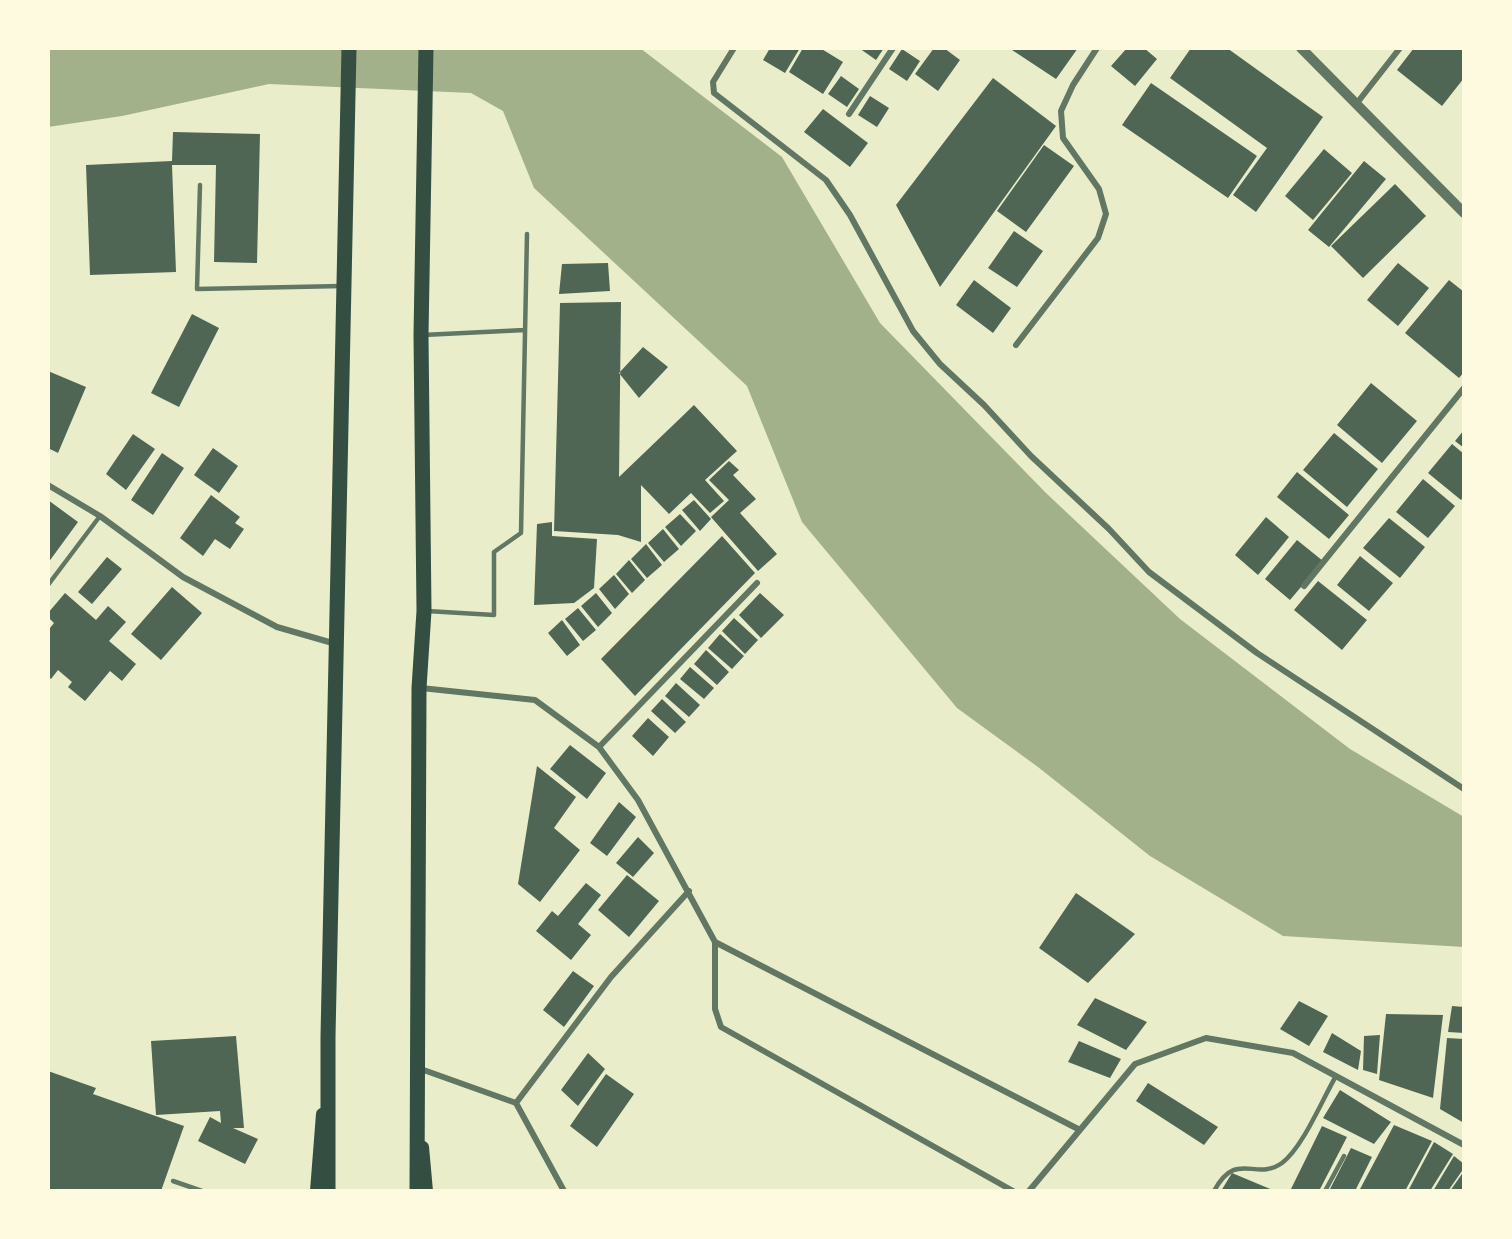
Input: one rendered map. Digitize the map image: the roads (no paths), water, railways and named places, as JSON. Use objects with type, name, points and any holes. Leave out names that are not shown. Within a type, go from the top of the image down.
[{"type":"main road","points":[[328,1191],[328,1036],[349,48]]},
{"type":"main road","points":[[417,1191],[419,688],[424,611],[422,221],[426,48]]},
{"type":"main road","points":[[315,1191],[328,1036]]},
{"type":"main road","points":[[417,1068],[427,1191]]},
{"type":"street","points":[[734,48],[713,82],[714,93],[826,180],[850,215],[912,331],[940,364],[984,405],[1031,456],[1109,529],[1149,572],[1184,601],[1335,706],[1464,789]]},
{"type":"street","points":[[849,114],[893,48]]},
{"type":"street","points":[[1016,345],[1098,238],[1106,214],[1099,189],[1063,138],[1061,111],[1073,85],[1097,48]]},
{"type":"street","points":[[1301,48],[1464,213]]},
{"type":"street","points":[[1357,103],[1400,48]]},
{"type":"street","points":[[1304,586],[1464,388]]},
{"type":"street","points":[[48,485],[100,516],[183,577],[277,627],[337,644]]},
{"type":"street","points":[[599,747],[757,583]]},
{"type":"street","points":[[419,688],[536,700],[599,747],[638,800],[715,942],[715,1009],[721,1027],[1012,1191]]},
{"type":"street","points":[[516,1103],[618,969],[689,891]]},
{"type":"street","points":[[715,942],[1080,1130]]},
{"type":"street","points":[[1029,1191],[1135,1064],[1206,1038],[1293,1053],[1464,1145]]},
{"type":"street","points":[[417,1068],[516,1103],[564,1191]]},
{"type":"lane","points":[[200,185],[197,289],[344,286]]},
{"type":"lane","points":[[424,611],[494,615],[494,552],[521,533],[527,234]]},
{"type":"lane","points":[[422,335],[525,330]]},
{"type":"lane","points":[[48,585],[100,516]]},
{"type":"lane","points":[[1214,1191],[1227,1172],[1239,1168],[1261,1169],[1281,1164],[1296,1147],[1336,1076]]},
{"type":"lane","points":[[1325,1191],[1344,1156]]},
{"type":"lane","points":[[173,1181],[202,1191]]}]
